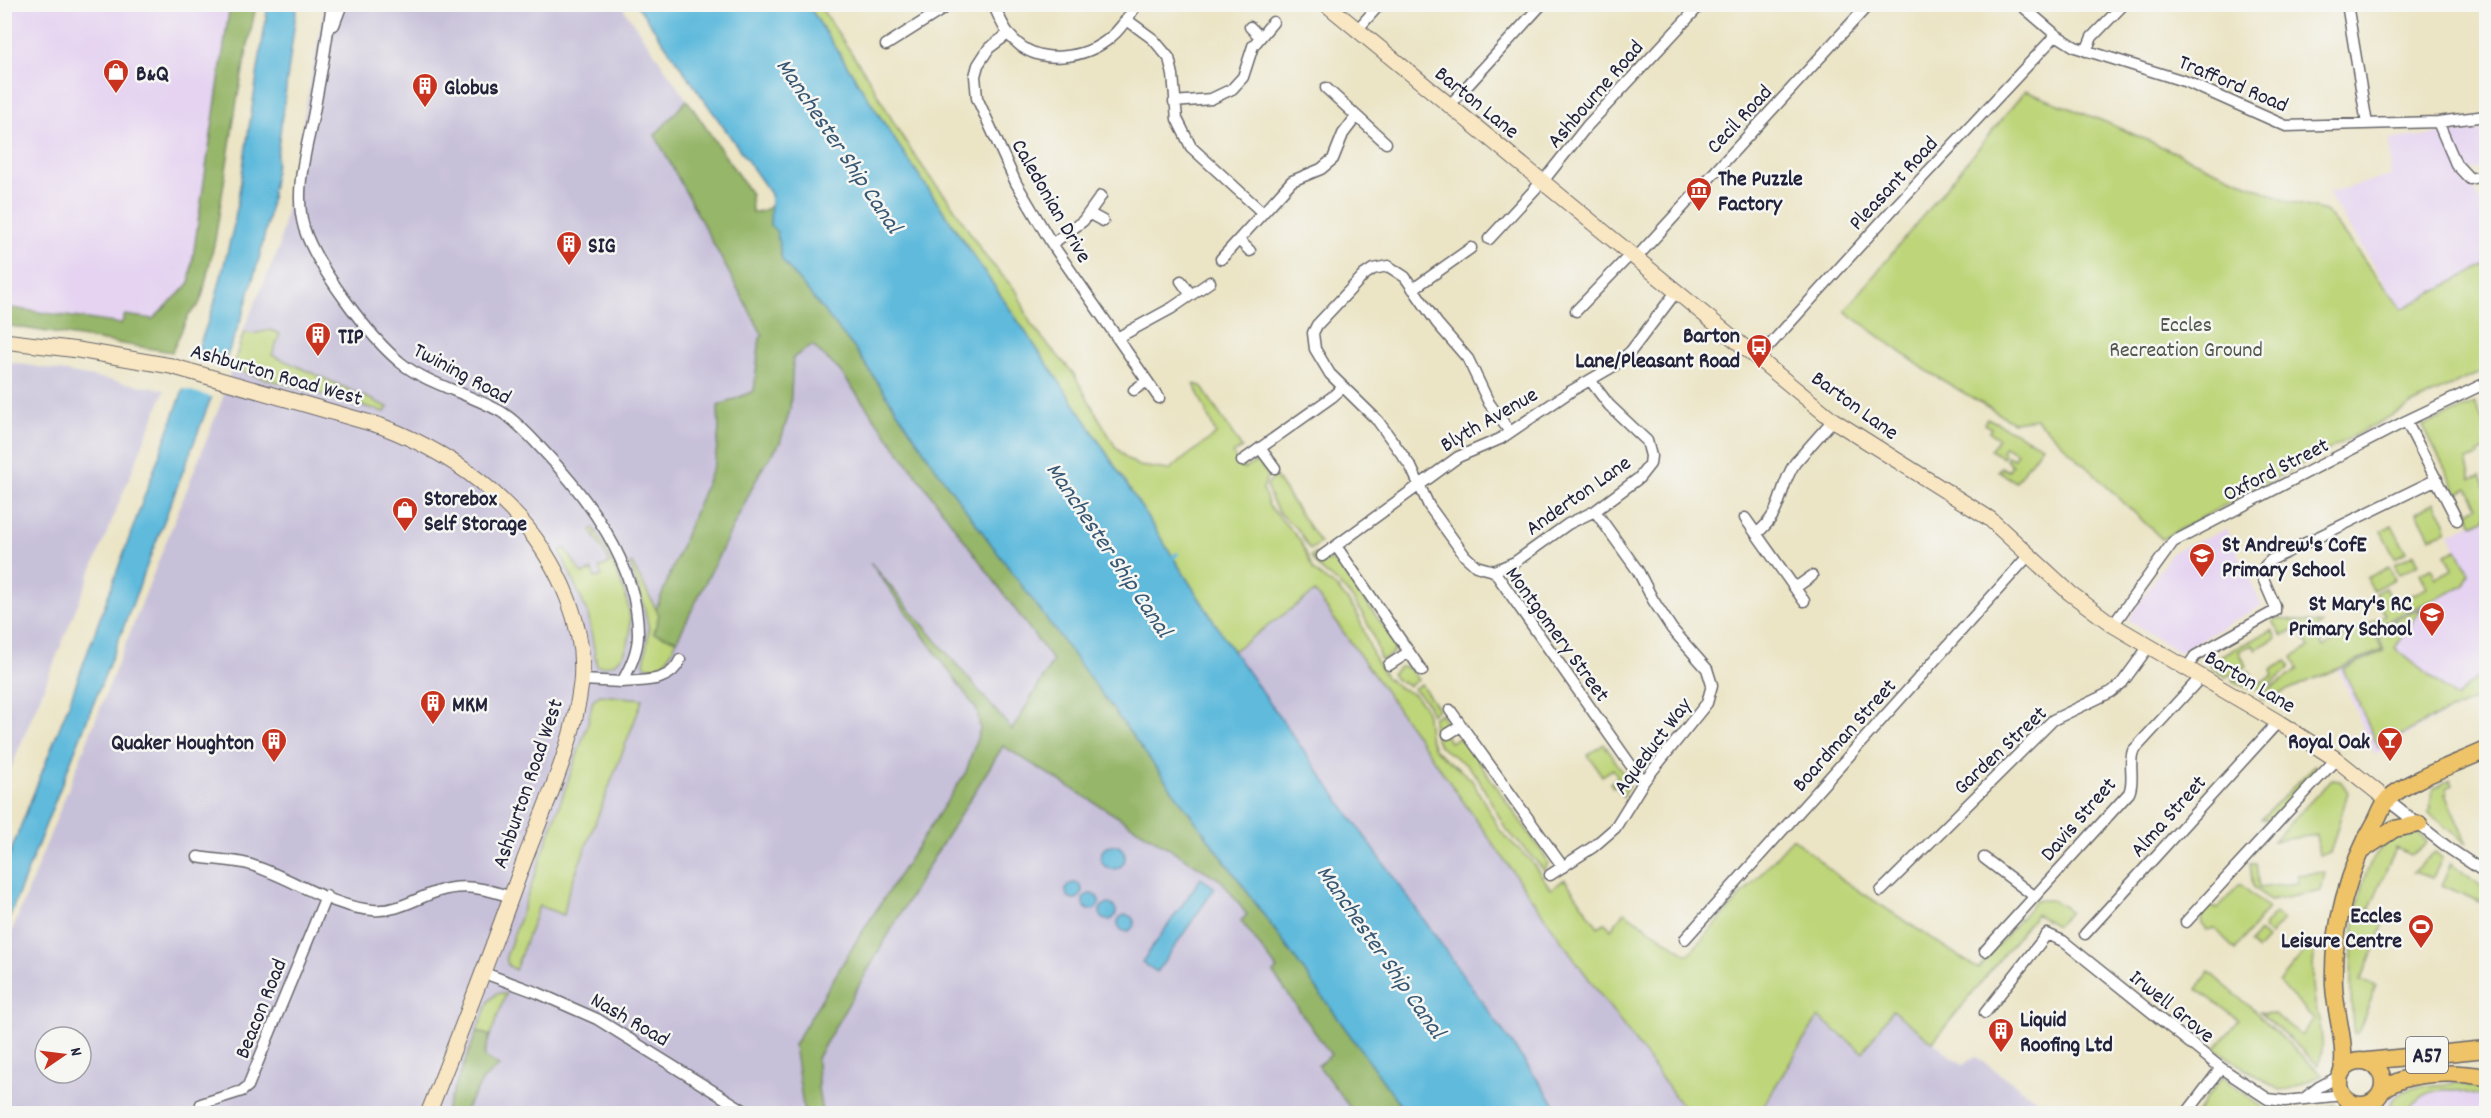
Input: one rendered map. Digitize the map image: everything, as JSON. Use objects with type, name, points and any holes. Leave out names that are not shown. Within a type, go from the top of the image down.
[{"type":"main road","name":"Barton Lane","points":[[1326,4],[1356,31],[1542,180],[1833,420],[1990,519],[2070,593],[2113,625],[2278,722],[2336,759],[2387,800]]},
{"type":"main road","name":"Ashburton Road West","points":[[4,341],[78,350],[171,366],[229,381],[407,435],[449,458],[485,484],[517,516],[555,570],[573,612],[579,635],[582,680],[579,703],[568,743],[484,973],[428,1113]]},
{"type":"main road","points":[[2341,1074],[2353,1062],[2367,1061],[2379,1069],[2382,1075],[2379,1100],[2367,1105],[2352,1104],[2339,1087],[2343,1047],[2336,1008],[2335,960],[2344,893],[2360,851],[2387,800],[2409,784],[2487,750]]},
{"type":"main road","points":[[2360,851],[2394,829],[2419,824]]},
{"type":"main road","name":"A57","points":[[2367,1061],[2487,1049]]},
{"type":"main road","name":"A57","points":[[2379,1100],[2394,1082],[2435,1074],[2464,1073],[2487,1077]]},
{"type":"street","points":[[326,45],[332,4]]},
{"type":"street","points":[[326,45],[342,4]]},
{"type":"street","points":[[886,45],[951,4]]},
{"type":"street","points":[[993,4],[1008,34],[1022,47],[1048,56],[1065,57],[1099,46],[1115,34],[1137,4]]},
{"type":"street","points":[[1356,31],[1380,4]]},
{"type":"street","points":[[1449,106],[1542,4]]},
{"type":"street","name":"Ashbourne Road","points":[[1489,239],[1587,126],[1701,4]]},
{"type":"street","name":"Cecil Road","points":[[1576,311],[1633,256],[1869,4]]},
{"type":"street","name":"Trafford Road","points":[[2020,4],[2056,35],[2086,51],[2187,82],[2286,126],[2438,122],[2487,116]]},
{"type":"street","points":[[2086,51],[2092,37],[2124,4]]},
{"type":"street","points":[[2347,4],[2367,124]]},
{"type":"street","points":[[1127,20],[1153,39],[1166,54],[1173,75],[1174,102],[1178,119],[1191,147],[1263,213]]},
{"type":"street","points":[[1174,102],[1211,99],[1232,90],[1243,77],[1248,57],[1259,36],[1273,22]]},
{"type":"street","points":[[1250,27],[1259,36]]},
{"type":"street","name":"Caledonian Drive","points":[[1008,34],[989,48],[978,65],[975,76],[977,98],[1016,183],[1052,244],[1159,398]]},
{"type":"street","name":"Pleasant Road","points":[[1758,358],[1892,210],[2056,35]]},
{"type":"street","name":"Twining Road","points":[[326,45],[301,190],[301,214],[314,251],[336,286],[401,364],[510,418],[550,458],[586,502],[620,560],[634,603],[638,640],[622,682]]},
{"type":"street","points":[[1326,88],[1386,143]]},
{"type":"street","points":[[1221,259],[1292,181],[1321,169],[1334,159],[1346,129],[1356,117]]},
{"type":"street","points":[[2438,122],[2456,164],[2470,179],[2487,175]]},
{"type":"street","points":[[1052,244],[1090,214],[1101,196]]},
{"type":"street","points":[[1090,214],[1103,221]]},
{"type":"street","points":[[1239,240],[1250,251]]},
{"type":"street","points":[[1413,289],[1471,248]]},
{"type":"street","name":"Montgomery Street","points":[[1510,432],[1489,402],[1468,360],[1437,323],[1405,277],[1394,269],[1388,267],[1373,269],[1364,275],[1317,325],[1313,333],[1315,349],[1321,361],[1342,388],[1360,401],[1377,421],[1411,467],[1429,506],[1464,556],[1476,566],[1494,571],[1629,764],[1644,781]]},
{"type":"street","points":[[1181,281],[1191,295]]},
{"type":"street","points":[[1117,338],[1210,282]]},
{"type":"street","name":"Blyth Avenue","points":[[1322,556],[1458,457],[1492,444],[1614,366],[1631,351],[1676,292]]},
{"type":"street","name":"Anderton Lane","points":[[1494,571],[1515,562],[1568,524],[1595,510],[1639,478],[1650,464],[1650,448],[1643,435],[1609,405],[1590,380]]},
{"type":"street","points":[[1134,390],[1147,381]]},
{"type":"street","name":"Oxford Street","points":[[2113,625],[2173,542],[2406,421],[2487,383]]},
{"type":"street","points":[[1242,461],[1342,388]]},
{"type":"street","points":[[1756,534],[1774,515],[1790,471],[1797,460],[1833,420]]},
{"type":"street","points":[[2406,421],[2457,520]]},
{"type":"street","points":[[1260,448],[1275,468]]},
{"type":"street","points":[[2187,668],[2195,656],[2275,611],[2262,576],[2267,563],[2437,479]]},
{"type":"street","name":"Aqueduct Way","points":[[1550,875],[1593,847],[1615,828],[1644,781],[1707,703],[1711,694],[1711,677],[1701,662],[1682,643],[1658,609],[1638,571],[1595,510]]},
{"type":"street","points":[[1745,518],[1804,601]]},
{"type":"street","points":[[1336,546],[1422,671]]},
{"type":"street","name":"Boardman Street","points":[[1686,939],[2029,555]]},
{"type":"street","points":[[1795,588],[1812,576]]},
{"type":"street","name":"Garden Street","points":[[1881,891],[2053,720],[2111,692],[2127,677],[2149,646]]},
{"type":"street","points":[[1389,665],[1408,652]]},
{"type":"street","points":[[582,680],[622,682],[660,678],[676,669],[680,660]]},
{"type":"street","name":"Davis Street","points":[[1985,951],[2129,793],[2132,784],[2129,760],[2133,751],[2201,677]]},
{"type":"street","points":[[1450,710],[1563,867]]},
{"type":"street","name":"Alma Street","points":[[2085,934],[2278,722]]},
{"type":"street","points":[[1448,734],[1461,726]]},
{"type":"street","points":[[2186,922],[2336,759]]},
{"type":"street","points":[[2387,800],[2487,873]]},
{"type":"street","points":[[198,857],[248,864],[326,896],[374,910],[400,907],[453,887],[477,887],[511,897]]},
{"type":"street","points":[[1984,858],[2034,896]]},
{"type":"street","name":"Beacon Road","points":[[201,1104],[242,1091],[248,1086],[326,896]]},
{"type":"street","name":"Irwell Grove","points":[[1985,1013],[2047,934],[2063,940],[2221,1068],[2268,1098],[2285,1101],[2306,1097],[2352,1104]]},
{"type":"street","name":"Nash Road","points":[[484,973],[538,993],[597,1019],[750,1113]]},
{"type":"street","points":[[2186,1113],[2221,1068]]},
{"type":"street","name":"Irwell Grove","points":[[2306,1097],[2341,1074]]},
{"type":"shaded area","name":"B&Q","points":[[4,5],[230,5],[189,284],[153,319],[125,315],[122,325],[5,307]]},
{"type":"shaded area","points":[[325,5],[621,5],[687,100],[655,135],[812,345],[840,370],[1053,661],[1003,746],[1222,881],[1247,915],[1241,921],[1278,970],[1273,974],[1331,1055],[1318,1065],[1354,1113],[5,1113],[4,951],[221,403],[243,330],[279,248]]},
{"type":"shaded area","points":[[2483,130],[2486,167],[2466,172],[2486,212],[2486,264],[2402,310],[2328,193],[2391,176],[2390,139]]},
{"type":"shaded area","points":[[4,361],[165,390],[5,783]]},
{"type":"shaded area","name":"St Mary's RC Primary School","points":[[2486,518],[2486,696],[2428,722],[2375,755],[2338,669],[2382,650],[2373,627],[2464,586],[2469,573],[2449,534]]},
{"type":"shaded area","name":"St Andrew's CofE Primary School","points":[[2226,529],[2262,605],[2179,652],[2128,620],[2172,552]]},
{"type":"shaded area","points":[[1315,592],[1581,968],[1687,1113],[1561,1113],[1233,651]]},
{"type":"shaded area","points":[[1892,1010],[1963,1065],[1975,1056],[2055,1113],[1759,1114],[1818,1017]]},
{"type":"shaded area","points":[[2458,1081],[2483,1090],[2486,1096],[2486,1113],[2388,1113],[2387,1101],[2399,1091]]},
{"type":"green space","points":[[230,5],[256,5],[237,100],[215,240],[202,297],[198,306],[189,314],[172,352],[5,325],[5,307],[121,324],[125,315],[153,319],[189,284]]},
{"type":"green space","points":[[808,5],[819,5],[867,76],[901,135],[931,179],[949,200],[985,256],[1017,292],[1031,324],[1073,373],[1115,446],[1127,459],[1139,466],[1169,470],[1216,434],[1194,384],[1201,386],[1242,448],[1233,454],[1244,469],[1257,461],[1268,474],[1263,489],[1269,506],[1300,540],[1314,571],[1338,589],[1356,611],[1375,660],[1386,677],[1398,687],[1413,694],[1423,704],[1434,749],[1471,779],[1501,832],[1530,860],[1551,889],[1565,879],[1598,927],[1605,923],[1611,929],[1624,912],[1688,955],[1793,838],[1841,879],[1978,969],[2035,901],[2054,901],[2070,911],[2056,926],[2036,914],[1933,1042],[1892,1010],[1863,1052],[1818,1017],[1759,1113],[1687,1113],[1581,968],[1315,592],[1233,651],[1086,421],[897,143]]},
{"type":"green space","name":"Eccles Recreation Ground","points":[[2025,91],[2103,121],[2289,202],[2326,211],[2402,309],[2486,264],[2486,370],[2430,395],[2162,539],[2036,419],[2013,422],[1927,371],[1845,311]]},
{"type":"green space","points":[[687,100],[751,194],[752,212],[768,208],[772,203],[770,225],[777,232],[782,260],[855,349],[944,480],[1233,872],[1406,1113],[1354,1113],[1318,1065],[1331,1055],[1273,973],[1277,969],[1241,921],[1247,915],[1222,881],[1003,746],[924,873],[817,1058],[822,1113],[804,1113],[794,1045],[855,943],[966,772],[980,729],[977,710],[870,562],[1012,730],[1053,661],[840,371],[812,345],[793,358],[790,410],[780,443],[760,472],[677,640],[654,633],[659,615],[656,609],[715,462],[719,430],[718,406],[754,391],[760,338],[763,336],[655,135]]},
{"type":"green space","points":[[271,330],[280,334],[272,355],[388,407],[385,412],[245,373],[233,367],[244,332],[252,334]]},
{"type":"green space","points":[[2475,403],[2486,429],[2486,450],[2478,454],[2479,456],[2466,460],[2471,479],[2480,476],[2486,489],[2486,518],[2473,524],[2423,426]],"holes":[[[2468,488],[2478,507],[2469,511],[2459,493]]]},
{"type":"green space","points":[[1987,418],[2042,446],[2016,482],[1998,471],[2001,467],[2008,471],[2012,465],[2006,460],[2008,456],[2013,459],[2017,453],[2005,446],[2002,452],[2005,455],[2003,458],[1991,450],[1998,438],[1989,432],[1991,428],[1984,424]]},
{"type":"green space","points":[[1275,476],[1320,543],[1310,550],[1299,531],[1278,512],[1270,496],[1267,485]]},
{"type":"green space","points":[[2435,502],[2446,522],[2446,531],[2430,537],[2417,512]]},
{"type":"green space","points":[[2392,525],[2406,552],[2395,558],[2381,531]]},
{"type":"green space","points":[[594,528],[617,572],[628,606],[630,623],[629,639],[622,657],[613,664],[605,666],[597,666],[588,614],[560,551],[565,548],[582,574],[592,570],[595,578],[602,576],[599,568],[610,563],[591,530]]},
{"type":"green space","points":[[2457,549],[2469,573],[2464,586],[2373,627],[2382,650],[2264,700],[2261,698],[2261,694],[2298,670],[2292,657],[2309,648],[2299,628],[2282,636],[2273,621],[2279,618],[2322,624],[2315,629],[2323,647],[2385,615],[2375,593],[2385,588],[2393,604],[2427,588],[2420,573],[2431,568],[2436,578],[2453,569],[2446,554]]},
{"type":"green space","points":[[1315,553],[1322,563],[1329,560],[1338,563],[1394,641],[1395,647],[1392,654],[1382,660],[1380,658],[1370,628],[1360,610],[1348,593],[1317,565],[1311,556]]},
{"type":"green space","points":[[2414,554],[2419,564],[2399,574],[2394,564]]},
{"type":"green space","points":[[632,563],[659,615],[654,633],[677,640],[667,660],[659,666],[647,667],[644,664],[649,629],[630,564]]},
{"type":"green space","points":[[2389,567],[2395,579],[2373,590],[2367,578]]},
{"type":"green space","points":[[2422,608],[2395,648],[2456,698],[2486,667],[2486,696],[2428,720],[2379,748],[2343,669],[2384,651],[2376,628]]},
{"type":"green space","points":[[2272,630],[2276,638],[2256,649],[2253,644],[2239,651],[2246,666],[2226,677],[2211,668],[2210,662],[2214,659]]},
{"type":"green space","points":[[2286,661],[2290,665],[2288,670],[2263,688],[2252,689],[2232,680],[2249,671],[2257,684],[2273,676],[2271,670]]},
{"type":"green space","points":[[1400,667],[1409,668],[1418,680],[1409,686],[1395,679],[1391,674]]},
{"type":"green space","points":[[1421,684],[1438,709],[1432,714],[1426,701],[1413,689]]},
{"type":"green space","points":[[600,695],[643,699],[568,893],[564,915],[539,906],[515,970],[508,965],[506,957],[587,727],[593,700]]},
{"type":"green space","points":[[1441,713],[1446,724],[1441,730],[1450,742],[1458,738],[1464,741],[1543,853],[1548,862],[1545,871],[1506,829],[1476,775],[1468,766],[1439,746],[1434,733],[1433,718]]},
{"type":"green space","points":[[1604,744],[1630,783],[1623,797],[1615,785],[1613,787],[1610,783],[1618,777],[1613,769],[1602,776],[1588,755]]},
{"type":"green space","points":[[2315,765],[2319,770],[2272,820],[2261,819]]},
{"type":"green space","points":[[2332,779],[2340,780],[2348,792],[2330,853],[2319,855],[2316,835],[2273,841]]},
{"type":"green space","points":[[2451,780],[2453,785],[2446,788],[2448,793],[2445,794],[2467,844],[2429,813],[2433,788]]},
{"type":"green space","points":[[2417,832],[2427,842],[2424,847],[2411,855],[2396,848],[2368,912],[2386,919],[2361,980],[2376,986],[2358,1033],[2354,1034],[2351,989],[2354,933],[2365,879],[2374,857],[2387,842],[2398,836]]},
{"type":"green space","points":[[2435,852],[2442,858],[2433,878],[2413,872]]},
{"type":"green space","points":[[2451,863],[2486,890],[2480,902],[2442,885]]},
{"type":"green space","points":[[2250,864],[2256,864],[2259,888],[2297,883],[2297,875],[2325,872],[2321,891],[2270,901],[2253,886]]},
{"type":"green space","points":[[2240,884],[2268,908],[2235,950],[2215,928],[2207,930],[2202,924],[2201,917],[2209,906],[2217,909]]},
{"type":"green space","points":[[2275,913],[2283,920],[2270,935],[2263,928]]},
{"type":"green space","points":[[2259,932],[2267,939],[2257,950],[2250,943]]},
{"type":"green space","points":[[2315,944],[2313,989],[2322,1040],[2318,1065],[2260,1012],[2274,1014],[2301,1035],[2314,1019],[2279,983],[2306,950]]},
{"type":"green space","points":[[2209,972],[2322,1075],[2290,1089],[2279,1090],[2215,1049],[2239,1020],[2197,989]]},
{"type":"green space","points":[[497,993],[506,994],[490,1036],[477,1031],[489,1001]]},
{"type":"green space","points":[[477,1031],[490,1036],[484,1056],[499,1066],[483,1080],[463,1113],[445,1113]]},
{"type":"green space","points":[[2222,1077],[2270,1113],[2196,1113]]},
{"type":"green space","points":[[2458,1083],[2477,1088],[2486,1096],[2457,1090],[2438,1090],[2425,1094],[2405,1113],[2389,1113],[2391,1103],[2405,1091]]},
{"type":"green space","points":[[2334,1105],[2339,1113],[2300,1113]]},
{"type":"water","points":[[268,5],[297,5],[269,215],[260,255],[243,314],[119,639],[5,928],[5,866],[68,706],[214,305],[234,225]]},
{"type":"water","name":"Manchester Ship Canal","points":[[637,5],[808,5],[897,143],[1086,421],[1233,651],[1561,1113],[1406,1113],[1233,872],[944,480],[855,349],[782,260],[777,232],[770,225],[771,194]]},
{"type":"water","points":[[1113,845],[1121,849],[1125,857],[1121,865],[1113,869],[1105,865],[1101,857],[1105,849]]},
{"type":"water","points":[[1201,878],[1215,888],[1157,972],[1142,962]]},
{"type":"water","points":[[1071,883],[1077,883],[1082,891],[1080,897],[1071,899],[1066,894],[1066,888]]},
{"type":"water","points":[[1088,894],[1094,894],[1099,902],[1097,908],[1088,910],[1083,905],[1083,899]]},
{"type":"water","points":[[1105,904],[1111,904],[1116,912],[1114,918],[1105,920],[1100,915],[1100,909]]},
{"type":"water","points":[[1123,915],[1129,915],[1134,923],[1132,929],[1123,931],[1118,926],[1118,920]]},
{"type":"pier","points":[[193,356],[226,366],[214,398],[181,388]]},
{"type":"waterway","points":[[1172,558],[1177,554]]},
{"type":"place","name":"B&Q","points":[[116,95]]},
{"type":"place","name":"Globus","points":[[425,109]]},
{"type":"place","name":"The Puzzle Factory","points":[[1699,213]]},
{"type":"place","name":"SIG","points":[[569,267]]},
{"type":"place","name":"TIP","points":[[318,358]]},
{"type":"place","name":"Barton Lane/Pleasant Road","points":[[1759,370]]},
{"type":"place","name":"Storebox Self Storage","points":[[405,533]]},
{"type":"place","name":"St Andrew's CofE Primary School","points":[[2202,579]]},
{"type":"place","name":"St Mary's RC Primary School","points":[[2432,638]]},
{"type":"place","name":"MKM","points":[[433,726]]},
{"type":"place","name":"Royal Oak","points":[[2390,763]]},
{"type":"place","name":"Quaker Houghton","points":[[274,764]]},
{"type":"place","name":"Eccles Leisure Centre","points":[[2421,950]]},
{"type":"place","name":"Liquid Roofing Ltd","points":[[2001,1054]]}]
